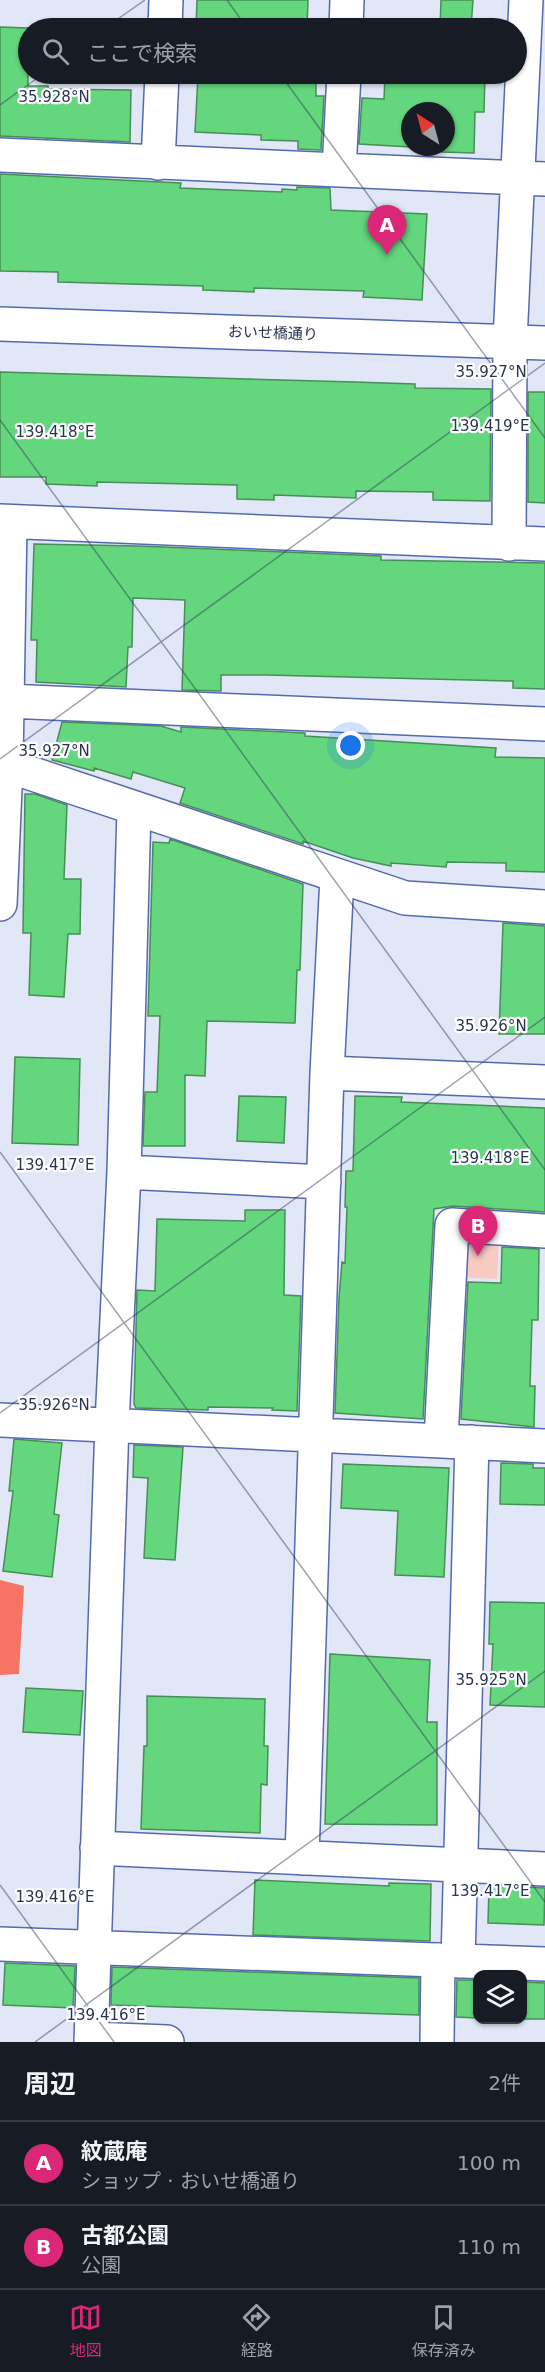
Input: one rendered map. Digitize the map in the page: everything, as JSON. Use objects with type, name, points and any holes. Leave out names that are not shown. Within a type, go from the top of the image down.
[{"type":"street","points":[[165,18],[166,0]]},
{"type":"street","points":[[346,18],[347,0]]},
{"type":"street","points":[[526,0],[527,18]]},
{"type":"street","points":[[509,544],[510,341],[531,179],[527,36]]},
{"type":"street","points":[[158,163],[162,84]]},
{"type":"street","points":[[339,170],[343,84]]},
{"type":"street","points":[[0,155],[531,179]]},
{"type":"street","name":"おいせ橋通り","points":[[0,324],[545,343]]},
{"type":"street","points":[[0,884],[7,701],[5,521],[545,544]]},
{"type":"street","points":[[7,701],[545,724]]},
{"type":"street","points":[[6,765],[405,898],[545,907]]},
{"type":"street","points":[[134,809],[124,1172],[112,1424],[91,2040],[167,2042]]},
{"type":"street","points":[[302,1858],[327,1073],[337,877]]},
{"type":"street","points":[[327,1073],[545,1082]]},
{"type":"street","points":[[124,1172],[324,1182]]},
{"type":"street","points":[[437,2042],[461,1866],[457,1441],[452,1225],[545,1231]]},
{"type":"street","points":[[0,1420],[315,1433],[545,1446]]},
{"type":"street","points":[[97,1848],[545,1869]]},
{"type":"street","points":[[0,1944],[545,1964]]},
{"type":"shaded area","points":[[458,1234],[499,1235],[497,1279],[457,1277]]},
{"type":"shaded area","points":[[0,1580],[24,1586],[19,1674],[0,1675]]},
{"type":"building","points":[[197,0],[308,0],[307,18],[196,18]]},
{"type":"building","points":[[441,0],[473,0],[472,18],[440,18]]},
{"type":"building","points":[[0,27],[18,28],[18,84],[48,86],[48,89],[131,90],[130,142],[0,136]]},
{"type":"building","points":[[198,84],[316,84],[316,96],[324,96],[321,150],[298,149],[298,141],[261,140],[261,135],[195,132]]},
{"type":"building","points":[[385,84],[485,84],[484,112],[475,112],[474,153],[455,152],[455,102],[401,102],[401,146],[359,144],[362,98],[384,99]]},
{"type":"building","points":[[0,174],[181,183],[180,188],[282,192],[282,189],[297,190],[297,187],[330,188],[331,210],[427,214],[422,300],[363,297],[364,291],[254,288],[254,292],[203,290],[203,286],[58,282],[58,272],[0,271]]},
{"type":"building","points":[[0,372],[415,384],[415,388],[491,389],[490,501],[433,500],[433,492],[356,491],[356,498],[274,495],[274,500],[237,499],[237,485],[97,482],[97,486],[46,484],[46,477],[0,477]]},
{"type":"building","points":[[528,392],[545,392],[545,503],[528,502]]},
{"type":"building","points":[[34,544],[381,556],[381,560],[545,563],[545,689],[513,688],[513,681],[221,675],[221,691],[182,690],[185,600],[133,598],[132,647],[128,647],[126,687],[36,682],[37,640],[31,640]]},
{"type":"building","points":[[62,722],[161,726],[181,732],[181,727],[305,733],[305,736],[496,748],[495,757],[545,758],[545,872],[506,871],[506,863],[447,862],[446,867],[391,863],[391,866],[353,858],[303,841],[303,844],[180,803],[185,788],[133,772],[131,779],[94,768],[94,771],[52,760]]},
{"type":"building","points":[[25,794],[35,794],[67,805],[64,879],[81,879],[80,934],[68,934],[64,997],[29,995],[31,933],[23,933]]},
{"type":"building","points":[[170,839],[303,884],[300,970],[297,970],[295,1023],[207,1021],[205,1076],[185,1075],[185,1146],[143,1146],[145,1092],[157,1092],[160,1016],[148,1016],[153,842],[169,843]]},
{"type":"building","points":[[503,923],[545,926],[545,1034],[499,1034]]},
{"type":"building","points":[[15,1057],[80,1059],[78,1145],[12,1143]]},
{"type":"building","points":[[239,1096],[286,1097],[284,1143],[237,1141]]},
{"type":"building","points":[[355,1096],[402,1097],[401,1102],[545,1108],[545,1212],[453,1206],[434,1209],[423,1419],[335,1413],[339,1298],[342,1262],[345,1263],[346,1171],[353,1171]]},
{"type":"building","points":[[245,1210],[285,1210],[284,1295],[301,1296],[297,1411],[272,1410],[273,1408],[208,1407],[208,1410],[136,1408],[134,1404],[137,1290],[155,1291],[157,1219],[245,1221]]},
{"type":"building","points":[[502,1247],[539,1249],[538,1320],[532,1320],[530,1386],[535,1386],[534,1427],[461,1419],[468,1282],[501,1283]]},
{"type":"building","points":[[14,1439],[62,1443],[54,1514],[59,1515],[52,1577],[3,1571],[13,1491],[9,1491]]},
{"type":"building","points":[[134,1445],[183,1447],[175,1560],[144,1558],[148,1478],[133,1477]]},
{"type":"building","points":[[501,1463],[533,1464],[533,1468],[545,1468],[545,1505],[500,1504]]},
{"type":"building","points":[[343,1464],[449,1468],[444,1577],[395,1575],[398,1511],[341,1508]]},
{"type":"building","points":[[490,1602],[545,1603],[545,1707],[490,1705],[493,1644],[489,1644]]},
{"type":"building","points":[[330,1654],[430,1660],[427,1722],[437,1722],[437,1825],[325,1824]]},
{"type":"building","points":[[26,1688],[83,1691],[80,1735],[23,1732]]},
{"type":"building","points":[[147,1696],[265,1699],[264,1746],[268,1746],[267,1785],[261,1784],[260,1833],[141,1829],[144,1746],[147,1746]]},
{"type":"building","points":[[255,1880],[389,1886],[389,1883],[431,1884],[430,1941],[253,1935]]},
{"type":"building","points":[[489,1885],[545,1888],[544,1925],[488,1923]]},
{"type":"building","points":[[5,1963],[75,1966],[73,2008],[3,2005]]},
{"type":"building","points":[[112,1967],[419,1978],[419,2015],[111,2005]]},
{"type":"building","points":[[457,1980],[473,1980],[473,2018],[456,2017]]},
{"type":"building","points":[[527,1982],[545,1983],[545,2019],[527,2019]]},
{"type":"place","name":"紋蔵庵","points":[[387,255]]},
{"type":"place","name":"古都公園","points":[[478,1256]]}]
